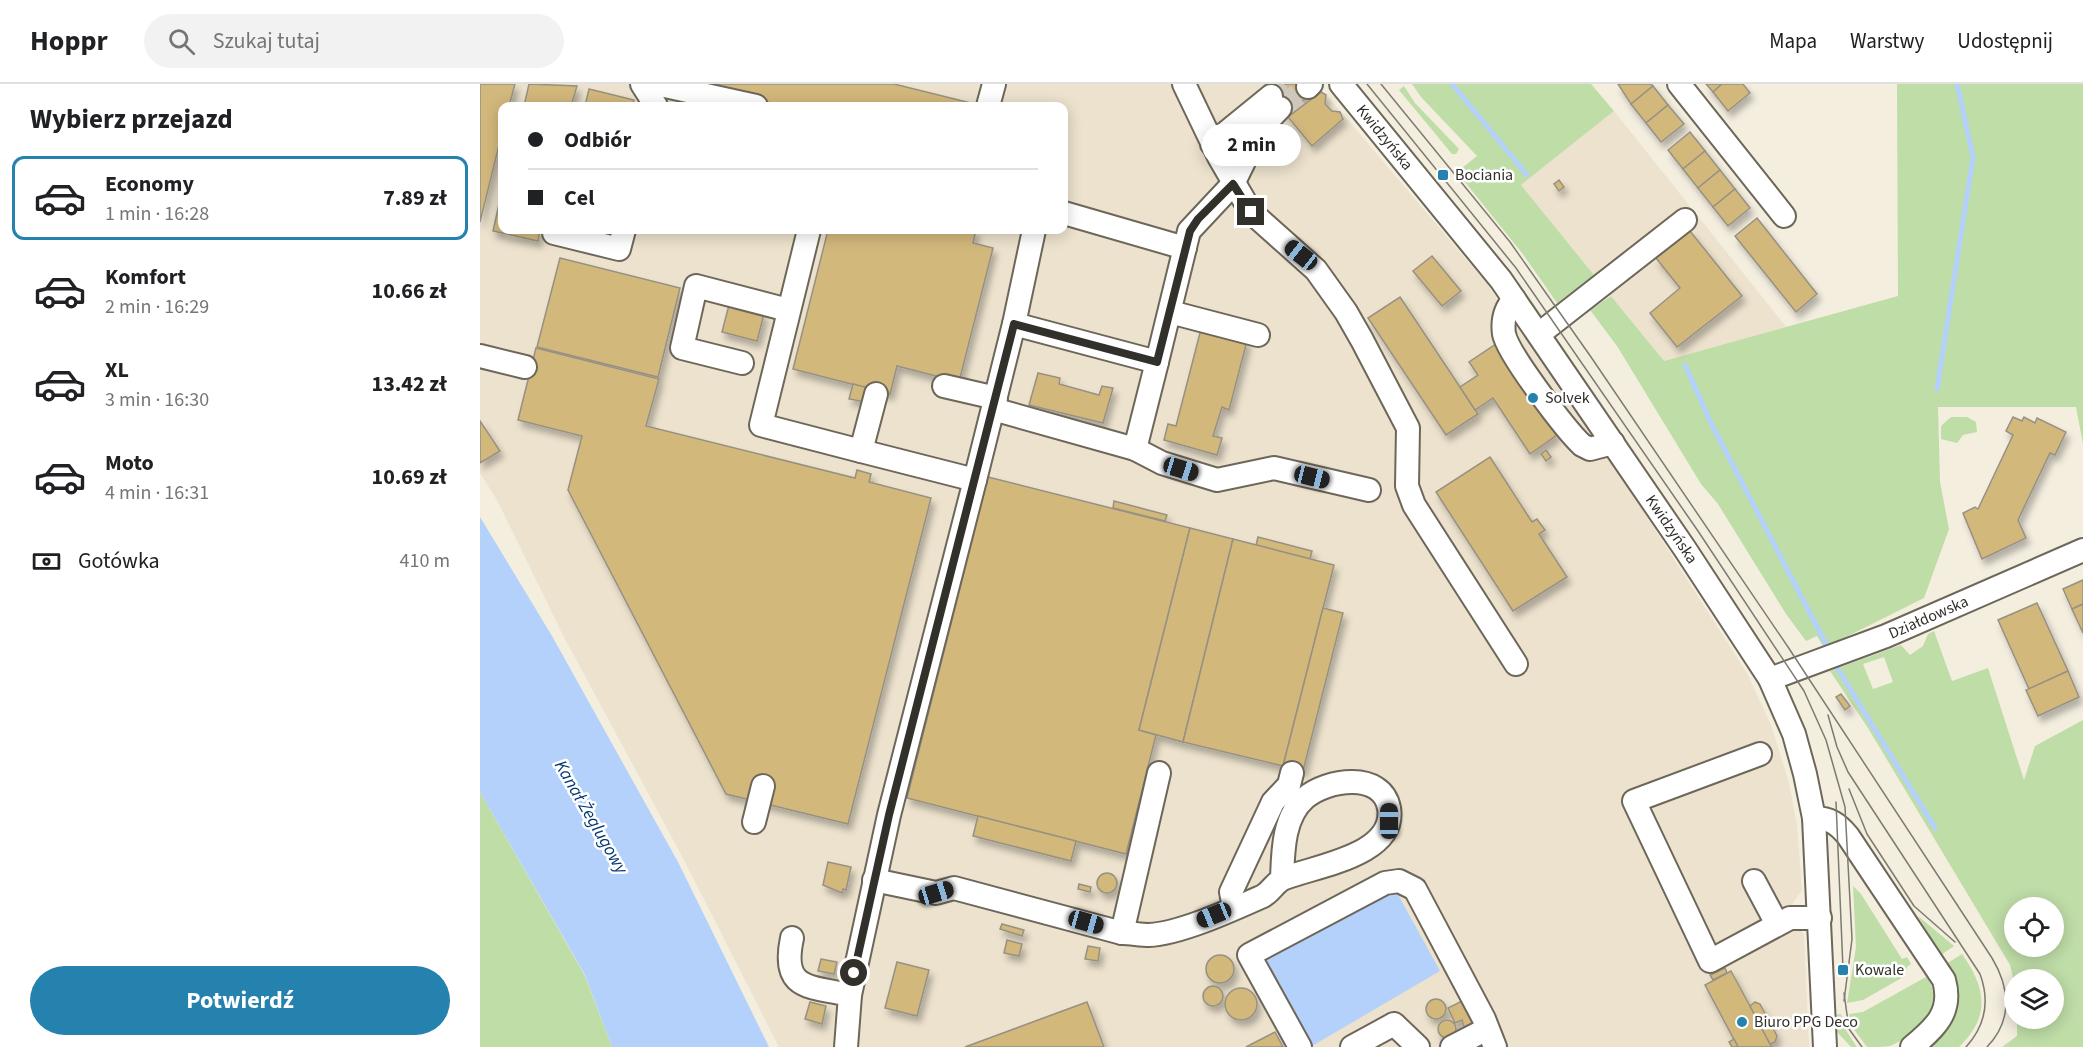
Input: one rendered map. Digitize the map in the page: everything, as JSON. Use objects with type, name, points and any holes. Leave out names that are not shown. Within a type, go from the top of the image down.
[{"type":"street","points":[[642,84],[653,102]]},
{"type":"street","points":[[989,102],[994,84]]},
{"type":"street","points":[[1184,84],[1212,144],[1251,212],[1316,270],[1346,312],[1408,428],[1407,486],[1414,506],[1516,664]]},
{"type":"street","name":"Kwidzyńska","points":[[1341,84],[1477,248],[1514,299],[1770,679],[1794,734],[1806,774],[1814,818],[1825,1047]]},
{"type":"street","points":[[1679,84],[1784,216]]},
{"type":"street","points":[[665,86],[738,102]]},
{"type":"street","points":[[1135,449],[1190,231],[1198,219],[1233,184],[1273,101],[1212,144]]},
{"type":"street","points":[[1068,214],[1185,248]]},
{"type":"street","points":[[1539,334],[1685,220]]},
{"type":"street","points":[[558,234],[619,249],[623,234]]},
{"type":"street","points":[[808,234],[761,426],[975,480]]},
{"type":"street","points":[[846,1047],[850,995],[874,880],[1014,324],[1033,234]]},
{"type":"street","points":[[742,363],[682,348],[696,286],[788,309]]},
{"type":"street","points":[[1514,299],[1506,308],[1504,334],[1515,356],[1582,445],[1590,449],[1612,443]]},
{"type":"street","points":[[1170,312],[1258,335]]},
{"type":"street","points":[[1014,324],[1157,362]]},
{"type":"street","points":[[480,356],[525,367]]},
{"type":"street","points":[[944,386],[1135,449],[1162,463],[1217,480],[1274,468],[1369,490]]},
{"type":"street","points":[[861,451],[876,394]]},
{"type":"street","name":"Działdowska","points":[[1770,679],[1886,636],[2083,550]]},
{"type":"street","points":[[1760,754],[1634,801],[1710,961],[1790,918],[1820,918]]},
{"type":"street","points":[[1122,933],[1159,773]]},
{"type":"street","points":[[1234,907],[1231,892],[1273,802],[1289,785],[1292,773]]},
{"type":"street","points":[[874,880],[936,893],[954,888],[1122,933],[1149,935],[1175,931],[1264,896],[1282,879],[1371,847],[1384,835],[1389,821],[1386,798],[1376,788],[1362,782],[1350,782],[1320,789],[1305,798],[1289,824],[1283,845],[1282,879]]},
{"type":"street","points":[[754,822],[763,786]]},
{"type":"street","points":[[1814,818],[1837,823],[1848,836],[1944,980],[1947,996],[1942,1018],[1936,1027],[1912,1047]]},
{"type":"street","points":[[1299,1047],[1249,955],[1385,883],[1393,881],[1406,882],[1415,889],[1491,1038],[1452,1047]]},
{"type":"street","points":[[1754,881],[1777,924]]},
{"type":"street","points":[[792,938],[788,964],[792,975],[809,986],[850,995]]},
{"type":"street","points":[[1352,1047],[1394,1024],[1418,1047]]},
{"type":"shaded area","points":[[480,84],[1312,84],[1331,100],[1487,284],[1629,489],[1747,673],[1771,725],[1789,783],[1797,825],[1802,890],[1788,910],[1804,935],[1809,1047],[779,1047],[683,858],[564,637],[497,500],[480,473]]},
{"type":"shaded area","points":[[1614,111],[1787,328],[1664,361],[1521,185]]},
{"type":"green space","points":[[1412,84],[1591,84],[1614,111],[1521,185],[1594,275],[1557,303],[1522,253],[1457,172],[1477,156],[1421,97]]},
{"type":"green space","points":[[1897,84],[2083,84],[2083,444],[2076,407],[1938,407],[1940,482],[1949,529],[1924,598],[1824,648],[1817,636],[1806,641],[1786,614],[1718,504],[1701,484],[1617,346],[1590,310],[1611,296],[1664,361],[1898,296]]},
{"type":"green space","points":[[1404,86],[1415,103],[1459,149],[1456,154],[1452,154],[1399,90]]},
{"type":"green space","points":[[1951,417],[1967,417],[1976,422],[1977,432],[1963,435],[1957,443],[1941,439],[1941,426]]},
{"type":"green space","points":[[1934,631],[1952,681],[1988,668],[2024,780],[2035,746],[2083,720],[2083,1047],[2002,1047],[2017,1036],[2017,1029],[2064,1029],[2064,969],[2011,969],[2005,957],[2064,957],[2064,897],[2004,897],[2004,955],[1868,728],[1830,671],[1901,645],[1910,655],[1923,646],[1928,634]],"holes":[[[1884,657],[1893,682],[1873,689],[1863,664]]]},
{"type":"green space","points":[[480,792],[585,976],[612,1047],[480,1047]]},
{"type":"green space","points":[[1853,886],[1861,894],[1902,959],[1907,957],[1911,964],[1907,967],[1905,976],[1863,1000],[1847,1003],[1856,947]]},
{"type":"green space","points":[[1918,916],[1954,946],[1941,955]]},
{"type":"green space","points":[[1962,954],[1980,990],[1982,1002],[1980,1013],[1976,1024],[1959,1047],[1931,1047],[1949,1027],[1955,1009],[1953,989],[1946,964]]},
{"type":"green space","points":[[1926,977],[1932,987],[1933,997],[1926,1018],[1909,1035],[1890,1046],[1867,1047],[1853,1028],[1849,1014],[1863,1012]]},
{"type":"green space","points":[[1841,1014],[1847,1032],[1857,1047],[1851,1047],[1837,1032],[1833,1015]]},
{"type":"water","name":"Kanał Żeglugowy","points":[[480,517],[552,636],[678,862],[769,1047],[612,1047],[585,975],[480,792]]},
{"type":"water","points":[[1395,889],[1440,971],[1312,1046],[1266,960]]},
{"type":"building","points":[[480,84],[515,84],[510,102],[498,102],[498,149],[480,222]]},
{"type":"building","points":[[529,84],[577,86],[572,102],[525,102]]},
{"type":"building","points":[[691,84],[894,84],[967,102],[766,102]]},
{"type":"building","points":[[1270,84],[1305,84],[1312,93],[1286,115],[1264,89]]},
{"type":"building","points":[[1618,84],[1651,84],[1653,86],[1631,104]]},
{"type":"building","points":[[1706,84],[1722,84],[1713,92]]},
{"type":"building","points":[[1722,84],[1743,84],[1750,93],[1728,111],[1713,92]]},
{"type":"building","points":[[1653,86],[1668,105],[1646,123],[1631,104]]},
{"type":"building","points":[[589,89],[634,100],[634,102],[586,102]]},
{"type":"building","points":[[1321,92],[1326,95],[1325,104],[1332,111],[1340,112],[1343,119],[1312,146],[1288,117]]},
{"type":"building","points":[[1668,105],[1684,124],[1661,142],[1646,123]]},
{"type":"building","points":[[1690,132],[1705,151],[1683,169],[1668,150]]},
{"type":"building","points":[[1705,151],[1720,170],[1698,188],[1683,169]]},
{"type":"building","points":[[1720,170],[1735,189],[1713,207],[1698,188]]},
{"type":"building","points":[[1559,180],[1564,187],[1559,191],[1554,184]]},
{"type":"building","points":[[1735,189],[1750,208],[1728,226],[1713,207]]},
{"type":"building","points":[[498,209],[498,232],[493,231]]},
{"type":"building","points":[[1757,218],[1817,294],[1796,312],[1735,236]]},
{"type":"building","points":[[1690,231],[1742,296],[1677,347],[1650,313],[1680,288],[1656,258]]},
{"type":"building","points":[[506,234],[539,234],[538,241]]},
{"type":"building","points":[[827,234],[975,234],[973,243],[993,248],[959,382],[897,366],[890,394],[793,369]]},
{"type":"building","points":[[1432,256],[1461,291],[1442,306],[1413,271]]},
{"type":"building","points":[[560,258],[680,288],[658,377],[537,347]]},
{"type":"building","points":[[1400,297],[1478,414],[1446,435],[1368,318]]},
{"type":"building","points":[[729,305],[764,314],[757,341],[722,332]]},
{"type":"building","points":[[1201,329],[1247,341],[1229,410],[1222,407],[1213,436],[1222,438],[1217,455],[1164,440],[1168,424],[1176,426]]},
{"type":"building","points":[[1496,344],[1557,435],[1530,454],[1493,398],[1475,410],[1460,387],[1478,375],[1469,362]]},
{"type":"building","points":[[536,348],[659,379],[646,426],[855,478],[857,470],[871,474],[869,482],[931,498],[848,824],[726,794],[568,490],[582,436],[518,420]]},
{"type":"building","points":[[1038,373],[1060,378],[1059,384],[1099,395],[1102,386],[1113,388],[1103,423],[1029,405]]},
{"type":"building","points":[[853,384],[869,388],[866,402],[849,399]]},
{"type":"building","points":[[2013,417],[2022,421],[2024,417],[2035,423],[2037,418],[2066,432],[2055,455],[2050,453],[2018,520],[2026,538],[1982,559],[1963,513],[1975,507],[1978,509],[2013,435],[2006,431]]},
{"type":"building","points":[[480,421],[500,451],[480,463]]},
{"type":"building","points":[[1546,450],[1551,457],[1546,461],[1541,454]]},
{"type":"building","points":[[1490,457],[1532,522],[1537,519],[1545,530],[1539,534],[1567,577],[1513,611],[1436,492]]},
{"type":"building","points":[[988,477],[1190,528],[1139,730],[1156,735],[1126,854],[907,798]]},
{"type":"building","points":[[1114,501],[1167,515],[1165,521],[1113,508]]},
{"type":"building","points":[[1190,528],[1233,539],[1183,742],[1139,730]]},
{"type":"building","points":[[1258,537],[1312,551],[1310,559],[1256,545]]},
{"type":"building","points":[[1233,539],[1334,565],[1283,766],[1183,742]]},
{"type":"building","points":[[2083,580],[2083,604],[2072,609],[2063,589]]},
{"type":"building","points":[[2037,603],[2068,671],[2029,689],[1998,620]]},
{"type":"building","points":[[2083,604],[2083,633],[2072,609]]},
{"type":"building","points":[[1323,608],[1343,613],[1303,771],[1283,766]]},
{"type":"building","points":[[2068,671],[2079,697],[2038,716],[2026,690]]},
{"type":"building","points":[[1841,694],[1850,706],[1845,710],[1836,697]]},
{"type":"building","points":[[978,816],[1076,841],[1071,861],[973,836]]},
{"type":"building","points":[[828,862],[851,867],[846,890],[843,889],[842,893],[823,885]]},
{"type":"building","points":[[1107,873],[1114,876],[1117,883],[1114,890],[1107,893],[1100,890],[1097,883],[1100,876]]},
{"type":"building","points":[[1079,884],[1091,887],[1090,892],[1078,889]]},
{"type":"building","points":[[1002,924],[1024,930],[1022,936],[1000,929]]},
{"type":"building","points":[[1007,940],[1022,944],[1019,956],[1004,953]]},
{"type":"building","points":[[1088,946],[1100,948],[1098,961],[1085,959]]},
{"type":"building","points":[[1220,955],[1230,959],[1234,969],[1230,979],[1220,983],[1210,979],[1206,969],[1210,959]]},
{"type":"building","points":[[821,959],[837,962],[834,974],[818,971]]},
{"type":"building","points":[[897,962],[929,970],[917,1016],[885,1008]]},
{"type":"building","points":[[1725,968],[1727,973],[1713,980],[1710,975]]},
{"type":"building","name":"Biuro PPG Deco","points":[[1731,971],[1772,1047],[1738,1047],[1705,985]]},
{"type":"building","points":[[1213,986],[1220,989],[1223,996],[1220,1003],[1213,1006],[1206,1003],[1203,996],[1206,989]]},
{"type":"building","points":[[1241,988],[1252,993],[1257,1004],[1252,1015],[1241,1020],[1230,1015],[1225,1004],[1230,993]]},
{"type":"building","points":[[1436,999],[1443,1002],[1446,1009],[1443,1016],[1436,1019],[1429,1016],[1426,1009],[1429,1002]]},
{"type":"building","points":[[1466,999],[1477,1021],[1464,1027],[1462,1020],[1455,1023],[1448,1008]]},
{"type":"building","points":[[810,1002],[826,1006],[822,1024],[805,1019]]},
{"type":"building","points":[[1087,1002],[1104,1047],[965,1047],[1057,1013]]},
{"type":"building","points":[[1755,1002],[1760,1004],[1777,1036],[1775,1042],[1770,1044],[1750,1006]]},
{"type":"building","points":[[1443,1020],[1451,1020],[1456,1025],[1454,1036],[1443,1038],[1438,1033],[1438,1025]]},
{"type":"building","points":[[1275,1032],[1283,1047],[1246,1047]]},
{"type":"building","points":[[1734,1039],[1738,1047],[1732,1047],[1729,1042]]},
{"type":"waterway","points":[[1452,84],[1527,175]]},
{"type":"waterway","points":[[1937,389],[1973,157],[1957,84]]},
{"type":"waterway","points":[[1685,365],[1711,423],[1827,646]]},
{"type":"waterway","points":[[1838,669],[1935,828]]},
{"type":"tunnel","points":[[1271,96],[1284,84]]},
{"type":"tunnel","points":[[1280,108],[1308,87]]},
{"type":"tram line","points":[[1367,84],[1516,268],[1698,531],[1804,691],[1826,740],[1845,807],[1852,939],[1844,1001]]},
{"type":"tram line","points":[[1381,84],[1510,242],[1591,357],[1788,647],[1992,958],[2002,981],[2006,1004],[2001,1026],[1987,1047]]},
{"type":"tram line","points":[[1828,715],[1837,747],[1848,772],[1980,974],[1985,994],[1984,1013],[1978,1031],[1966,1047]]},
{"type":"tram line","points":[[1849,789],[1867,834],[1914,906],[1955,942]]},
{"type":"tram line","points":[[1836,802],[1843,969]]},
{"type":"tram line","points":[[1844,993],[1849,1029],[1862,1047]]},
{"type":"place","name":"Bociania","points":[[1443,175]]},
{"type":"place","name":"Solvek","points":[[1533,398]]},
{"type":"place","name":"Kowale","points":[[1843,970]]},
{"type":"place","name":"Biuro PPG Deco","points":[[1742,1022]]},
{"type":"route","points":[[854,973],[889,815],[949,587],[1014,324],[1157,362],[1190,231],[1198,219],[1233,184],[1251,212]]}]
